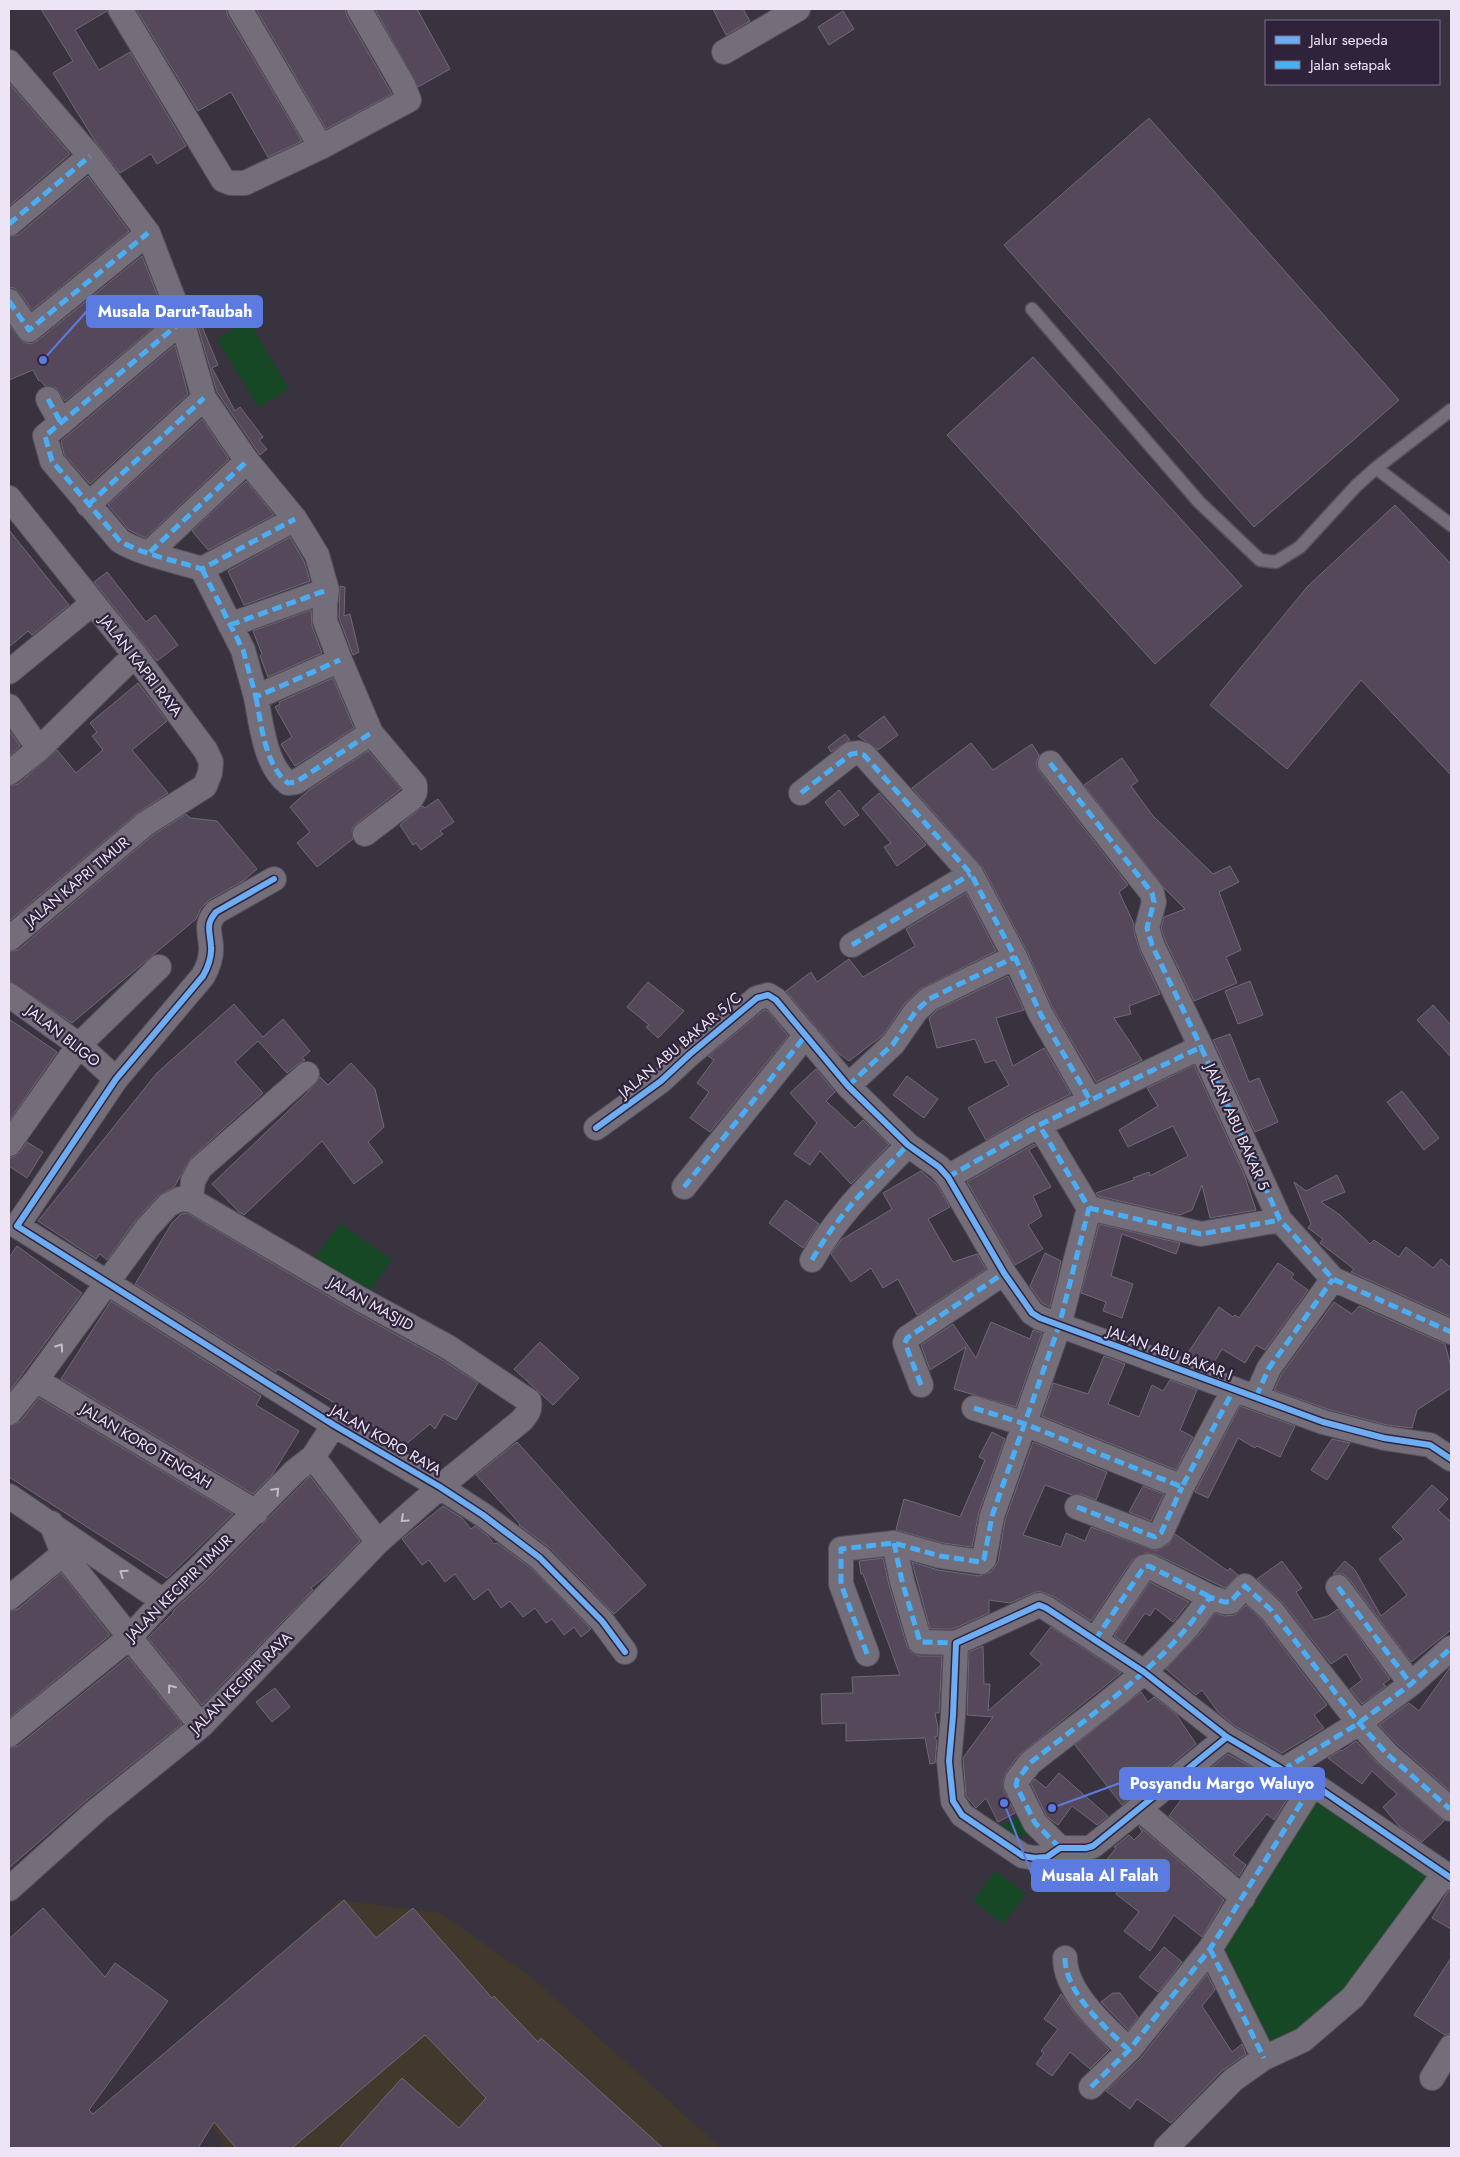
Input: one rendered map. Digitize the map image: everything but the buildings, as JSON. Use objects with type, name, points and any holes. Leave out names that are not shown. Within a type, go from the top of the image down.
[{"type":"street","points":[[120,9],[223,180],[231,183],[245,183],[321,147],[410,100],[359,9]]},
{"type":"street","points":[[240,9],[321,147]]},
{"type":"street","points":[[724,52],[798,9]]},
{"type":"street","points":[[10,66],[90,156],[148,233],[182,321],[204,398],[247,461],[295,519],[317,555],[327,590],[324,605],[325,621],[340,660],[371,733],[415,786],[415,792],[411,799],[365,834]]},
{"type":"street","points":[[9,224],[90,156]]},
{"type":"street","points":[[9,301],[29,330],[148,233]]},
{"type":"street","points":[[182,321],[45,436],[52,462],[120,541],[133,549],[150,552],[202,569],[243,650],[256,696],[262,735],[276,770],[288,783],[296,782],[371,733]]},
{"type":"street","points":[[88,506],[204,398]]},
{"type":"street","points":[[48,399],[61,423]]},
{"type":"street","points":[[150,552],[247,461]]},
{"type":"street","name":"JALAN KAPRI RAYA","points":[[9,498],[135,655],[206,751],[211,762],[210,773],[205,786],[145,824]]},
{"type":"street","points":[[202,569],[295,519]]},
{"type":"street","points":[[230,625],[327,590]]},
{"type":"street","points":[[9,672],[93,603]]},
{"type":"street","points":[[9,773],[39,749],[135,655]]},
{"type":"street","points":[[256,696],[340,660]]},
{"type":"street","points":[[9,706],[39,749]]},
{"type":"street","points":[[801,793],[851,754],[858,752],[864,755],[970,874],[1015,958],[1040,1013],[1090,1100]]},
{"type":"street","points":[[1050,763],[1152,893],[1154,902],[1147,928],[1152,945],[1201,1047]]},
{"type":"street","name":"JALAN KAPRI TIMUR","points":[[9,939],[145,824]]},
{"type":"street","points":[[852,945],[970,874]]},
{"type":"street","points":[[19,1224],[116,1079],[203,976],[210,964],[211,946],[207,930],[211,918],[216,912],[274,879]]},
{"type":"street","points":[[848,1086],[893,1044],[916,1011],[928,999],[1015,958]]},
{"type":"street","points":[[9,1144],[79,1045],[159,967]]},
{"type":"street","name":"JALAN ABU BAKAR 5/C","points":[[596,1128],[661,1081],[690,1054],[763,995],[768,995],[776,1000],[806,1034],[848,1086],[908,1145],[948,1177]]},
{"type":"street","name":"JALAN BLIGO","points":[[9,996],[79,1045],[116,1079]]},
{"type":"street","points":[[684,1187],[806,1034]]},
{"type":"street","name":"JALAN ABU BAKAR 5","points":[[948,1177],[1039,1125],[1201,1047],[1280,1220],[1334,1279],[1451,1332]]},
{"type":"street","points":[[9,1413],[36,1380],[147,1228],[168,1204],[180,1199],[191,1200],[192,1181],[200,1168],[306,1074]]},
{"type":"street","points":[[867,1654],[841,1584],[840,1552],[844,1548],[894,1544],[940,1556],[982,1561],[992,1516],[1059,1326],[1089,1208],[1039,1125]]},
{"type":"street","points":[[812,1260],[825,1236],[845,1211],[908,1145]]},
{"type":"street","name":"JALAN ABU BAKAR I","points":[[948,1177],[1004,1272],[1032,1312],[1040,1318],[1323,1422],[1384,1438],[1430,1445],[1451,1459]]},
{"type":"street","name":"JALAN MASJID","points":[[191,1200],[464,1357],[528,1401],[530,1407],[528,1413],[521,1421]]},
{"type":"street","points":[[1089,1208],[1201,1234],[1280,1220]]},
{"type":"street","name":"JALAN KORO RAYA","points":[[19,1224],[107,1282],[334,1425],[440,1486],[483,1515],[540,1558],[602,1621],[625,1652]]},
{"type":"street","points":[[921,1386],[905,1343],[907,1338],[1004,1272]]},
{"type":"street","points":[[1256,1397],[1269,1368],[1334,1279]]},
{"type":"street","name":"JALAN KORO TENGAH","points":[[36,1380],[256,1512]]},
{"type":"street","points":[[1077,1507],[1156,1537],[1161,1533],[1182,1487],[1234,1389]]},
{"type":"street","points":[[974,1408],[1025,1424],[1182,1487]]},
{"type":"street","name":"JALAN KECIPIR RAYA","points":[[9,1889],[32,1866],[97,1810],[201,1726],[378,1542],[440,1486],[521,1421]]},
{"type":"street","name":"JALAN KECIPIR TIMUR","points":[[9,1735],[130,1637],[163,1601],[256,1512],[295,1471],[313,1457],[334,1425]]},
{"type":"street","points":[[313,1457],[378,1542]]},
{"type":"street","points":[[9,1496],[163,1601]]},
{"type":"street","points":[[51,1524],[63,1554],[201,1726]]},
{"type":"street","points":[[894,1544],[902,1581],[920,1642],[956,1643],[1039,1605],[1057,1614],[1144,1672],[1227,1737],[1283,1770],[1313,1784],[1448,1876],[1353,1997],[1303,2040],[1264,2058],[1232,2080],[1166,2148]]},
{"type":"street","points":[[9,1598],[63,1554]]},
{"type":"street","points":[[1095,1640],[1144,1567],[1149,1566],[1210,1597],[1224,1602],[1230,1602],[1242,1588],[1247,1586],[1272,1611],[1359,1723],[1387,1754],[1450,1809]]},
{"type":"street","points":[[1338,1587],[1410,1684]]},
{"type":"street","points":[[1060,1848],[1035,1823],[1016,1785],[1017,1780],[1030,1763],[1144,1672],[1199,1614],[1210,1597]]},
{"type":"street","points":[[956,1643],[954,1716],[949,1761],[953,1801],[962,1815],[1023,1856],[1047,1857],[1060,1848],[1086,1848],[1093,1846],[1227,1737]]},
{"type":"street","points":[[1283,1770],[1359,1723],[1410,1684],[1451,1648]]},
{"type":"street","points":[[1091,2087],[1130,2050],[1210,1949],[1313,1784]]},
{"type":"street","points":[[1140,1809],[1243,1898]]},
{"type":"street","points":[[1210,1949],[1264,2058]]},
{"type":"street","points":[[1065,1958],[1066,1968],[1077,1993],[1098,2020],[1130,2050]]},
{"type":"street","points":[[1432,2078],[1451,2047]]},
{"type":"lane","points":[[1032,309],[1199,502],[1260,560],[1276,562],[1300,547],[1356,486],[1376,468],[1451,410]]},
{"type":"lane","points":[[1376,468],[1451,525]]},
{"type":"shaded area","points":[[339,1900],[440,1913],[531,1977],[721,2148],[219,2148],[223,2141],[166,2064]]},
{"type":"green space","points":[[248,320],[289,389],[258,407],[217,339]]},
{"type":"green space","points":[[340,1223],[392,1260],[367,1295],[315,1258]]},
{"type":"green space","points":[[1318,1797],[1438,1874],[1349,1995],[1266,2052],[1218,1946]]},
{"type":"green space","points":[[1024,1814],[1033,1831],[1009,1843],[1000,1826]]},
{"type":"green space","points":[[995,1871],[1026,1894],[1003,1924],[973,1901]]},
{"type":"marked path","points":[[9,224],[90,156]]},
{"type":"marked path","points":[[9,301],[29,330],[148,233]]},
{"type":"marked path","points":[[182,321],[45,436],[52,461],[120,541],[149,553],[202,569],[295,519]]},
{"type":"marked path","points":[[88,505],[204,398]]},
{"type":"marked path","points":[[48,399],[61,423]]},
{"type":"marked path","points":[[150,552],[247,461]]},
{"type":"marked path","points":[[202,569],[243,650],[256,697],[340,660]]},
{"type":"marked path","points":[[230,625],[327,590]]},
{"type":"marked path","points":[[256,697],[262,731],[269,755],[280,775],[288,783],[296,782],[371,733]]},
{"type":"marked path","points":[[801,793],[851,754],[858,753],[864,755],[971,874],[1015,957],[1040,1013],[1090,1100]]},
{"type":"marked path","points":[[1050,763],[1152,893],[1154,902],[1147,928],[1152,945],[1201,1047]]},
{"type":"marked path","points":[[852,945],[971,874]]},
{"type":"marked path","points":[[848,1086],[893,1044],[916,1011],[929,999],[1015,957]]},
{"type":"marked path","points":[[684,1187],[806,1035]]},
{"type":"marked path","points":[[948,1177],[1039,1125],[1201,1047],[1280,1220],[1333,1279],[1451,1332]]},
{"type":"marked path","points":[[867,1654],[841,1584],[841,1549],[894,1543],[940,1556],[981,1562],[984,1559],[992,1516],[1059,1326],[1089,1208],[1039,1125]]},
{"type":"marked path","points":[[812,1260],[844,1213],[908,1145]]},
{"type":"marked path","points":[[1089,1208],[1201,1234],[1280,1220]]},
{"type":"marked path","points":[[921,1385],[905,1343],[907,1338],[1004,1273]]},
{"type":"marked path","points":[[1256,1397],[1269,1368],[1333,1279]]},
{"type":"marked path","points":[[974,1408],[1025,1424],[1182,1487],[1234,1389]]},
{"type":"marked path","points":[[1077,1507],[1155,1537],[1161,1533],[1182,1487]]},
{"type":"marked path","points":[[894,1543],[902,1581],[920,1642],[956,1643]]},
{"type":"marked path","points":[[1095,1640],[1144,1567],[1149,1566],[1210,1597]]},
{"type":"marked path","points":[[1060,1848],[1035,1823],[1016,1785],[1017,1780],[1030,1763],[1127,1687],[1150,1666],[1172,1645],[1210,1597],[1230,1602],[1245,1586],[1272,1611],[1359,1723],[1387,1754],[1450,1809]]},
{"type":"marked path","points":[[1338,1587],[1411,1684]]},
{"type":"marked path","points":[[1283,1770],[1359,1723],[1411,1684],[1451,1648]]},
{"type":"marked path","points":[[1091,2087],[1129,2050],[1210,1949],[1313,1784]]},
{"type":"marked path","points":[[1210,1949],[1264,2058]]},
{"type":"marked path","points":[[1065,1958],[1067,1971],[1079,1997],[1088,2009],[1129,2050]]},
{"type":"cycle path","points":[[274,879],[216,912],[209,925],[211,954],[203,976],[116,1079],[17,1226],[334,1425],[440,1487],[483,1515],[540,1558],[602,1621],[625,1652]]},
{"type":"cycle path","points":[[596,1128],[661,1081],[757,998],[768,995],[776,1000],[848,1086],[908,1145],[939,1167],[948,1177],[1004,1273],[1032,1313],[1040,1318],[1323,1422],[1384,1438],[1430,1445],[1451,1459]]},
{"type":"cycle path","points":[[1227,1737],[1093,1846],[1086,1848],[1060,1848],[1047,1857],[1023,1856],[962,1815],[953,1801],[949,1761],[956,1643],[1039,1605],[1046,1608],[1144,1672],[1227,1737],[1283,1770],[1313,1784],[1451,1878]]},
{"type":"place","name":"Musala Darut-Taubah","points":[[43,360]]},
{"type":"place","name":"Musala Al Falah","points":[[1004,1803]]},
{"type":"place","name":"Posyandu Margo Waluyo","points":[[1052,1808]]}]
